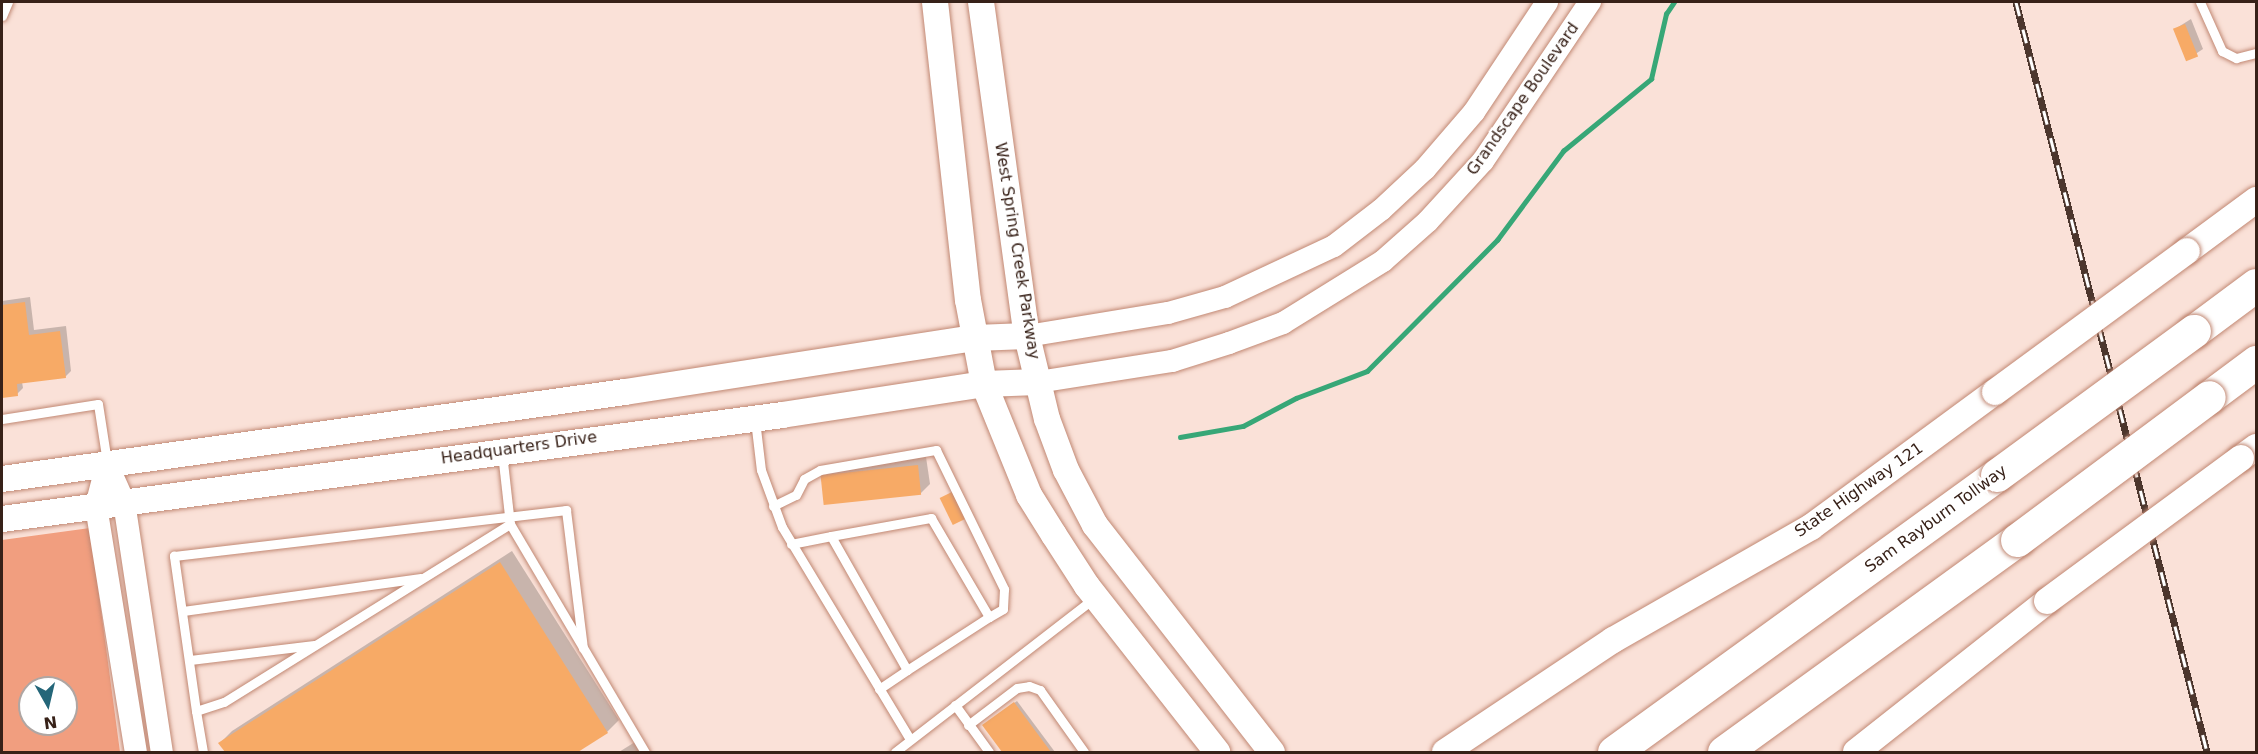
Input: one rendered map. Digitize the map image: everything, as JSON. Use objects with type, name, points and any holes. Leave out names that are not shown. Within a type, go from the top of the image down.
[{"type":"highway","name":"Sam Rayburn Tollway","points":[[1614,753],[2256,285]]},
{"type":"highway","points":[[1724,753],[2017,540],[2256,362]]},
{"type":"main road","points":[[935,2],[975,338],[984,384],[1029,495],[1096,597],[1217,753]]},
{"type":"main road","name":"West Spring Creek Parkway","points":[[981,2],[1027,336],[1038,382],[1066,470],[1095,525],[1272,753]]},
{"type":"main road","name":"State Highway 121","points":[[1445,753],[1613,640],[1811,527],[2256,200]]},
{"type":"main road","points":[[2,478],[496,410],[975,338],[1027,336]]},
{"type":"main road","name":"Headquarters Drive","points":[[2,519],[754,418],[984,384],[1038,382]]},
{"type":"main road","points":[[496,410],[502,451]]},
{"type":"main road","points":[[1856,753],[2047,601],[2249,452]]},
{"type":"street","name":"Grandscape Boulevard","points":[[1027,336],[1168,313],[1225,297],[1280,274],[1334,246],[1381,210],[1425,169],[1464,124],[1547,2]]},
{"type":"street","name":"Grandscape Boulevard","points":[[1038,382],[1172,361],[1282,324],[1383,261],[1428,221],[1492,147],[1590,2]]},
{"type":"street","points":[[1464,124],[1492,147]]},
{"type":"street","points":[[107,464],[124,502],[162,753]]},
{"type":"street","points":[[107,464],[96,506],[136,753]]},
{"type":"street","points":[[108,579],[135,575]]},
{"type":"lane","points":[[2,16],[8,2]]},
{"type":"lane","points":[[2200,2],[2222,51],[2236,58],[2256,52]]},
{"type":"lane","points":[[2,419],[98,404],[107,464]]},
{"type":"lane","points":[[754,418],[761,470],[773,506],[791,544],[910,740]]},
{"type":"lane","points":[[773,506],[796,495],[804,479],[820,470],[936,450],[1004,589],[1003,609],[879,689]]},
{"type":"lane","points":[[502,451],[510,520],[645,753]]},
{"type":"lane","points":[[203,753],[174,556],[510,520],[566,510],[583,648]]},
{"type":"lane","points":[[791,544],[931,518],[989,617]]},
{"type":"lane","points":[[196,711],[224,702],[319,645],[426,578],[510,520]]},
{"type":"lane","points":[[831,536],[908,669]]},
{"type":"lane","points":[[183,611],[426,578]]},
{"type":"lane","points":[[895,753],[1096,597]]},
{"type":"lane","points":[[190,660],[319,645]]},
{"type":"lane","points":[[968,724],[1017,688],[1029,686],[1040,690],[1084,753]]},
{"type":"lane","points":[[955,705],[989,753]]},
{"type":"shaded area","points":[[90,528],[120,752],[2,752],[2,540]]},
{"type":"building","points":[[2185,24],[2198,56],[2186,61],[2173,29]]},
{"type":"building","points":[[25,302],[29,335],[60,331],[66,378],[17,384],[18,396],[2,398],[2,305]]},
{"type":"building","points":[[918,465],[921,495],[824,505],[821,475]]},
{"type":"building","points":[[954,491],[967,518],[953,525],[940,498]]},
{"type":"building","points":[[500,562],[608,733],[578,752],[225,752],[218,743]]},
{"type":"building","points":[[1014,702],[1051,752],[1002,752],[982,725]]},
{"type":"waterway","points":[[1180,437],[1243,426],[1296,398],[1367,371],[1497,240],[1563,151],[1651,79],[1666,14],[1674,2]]},
{"type":"railway","points":[[2016,2],[2207,752]]}]
